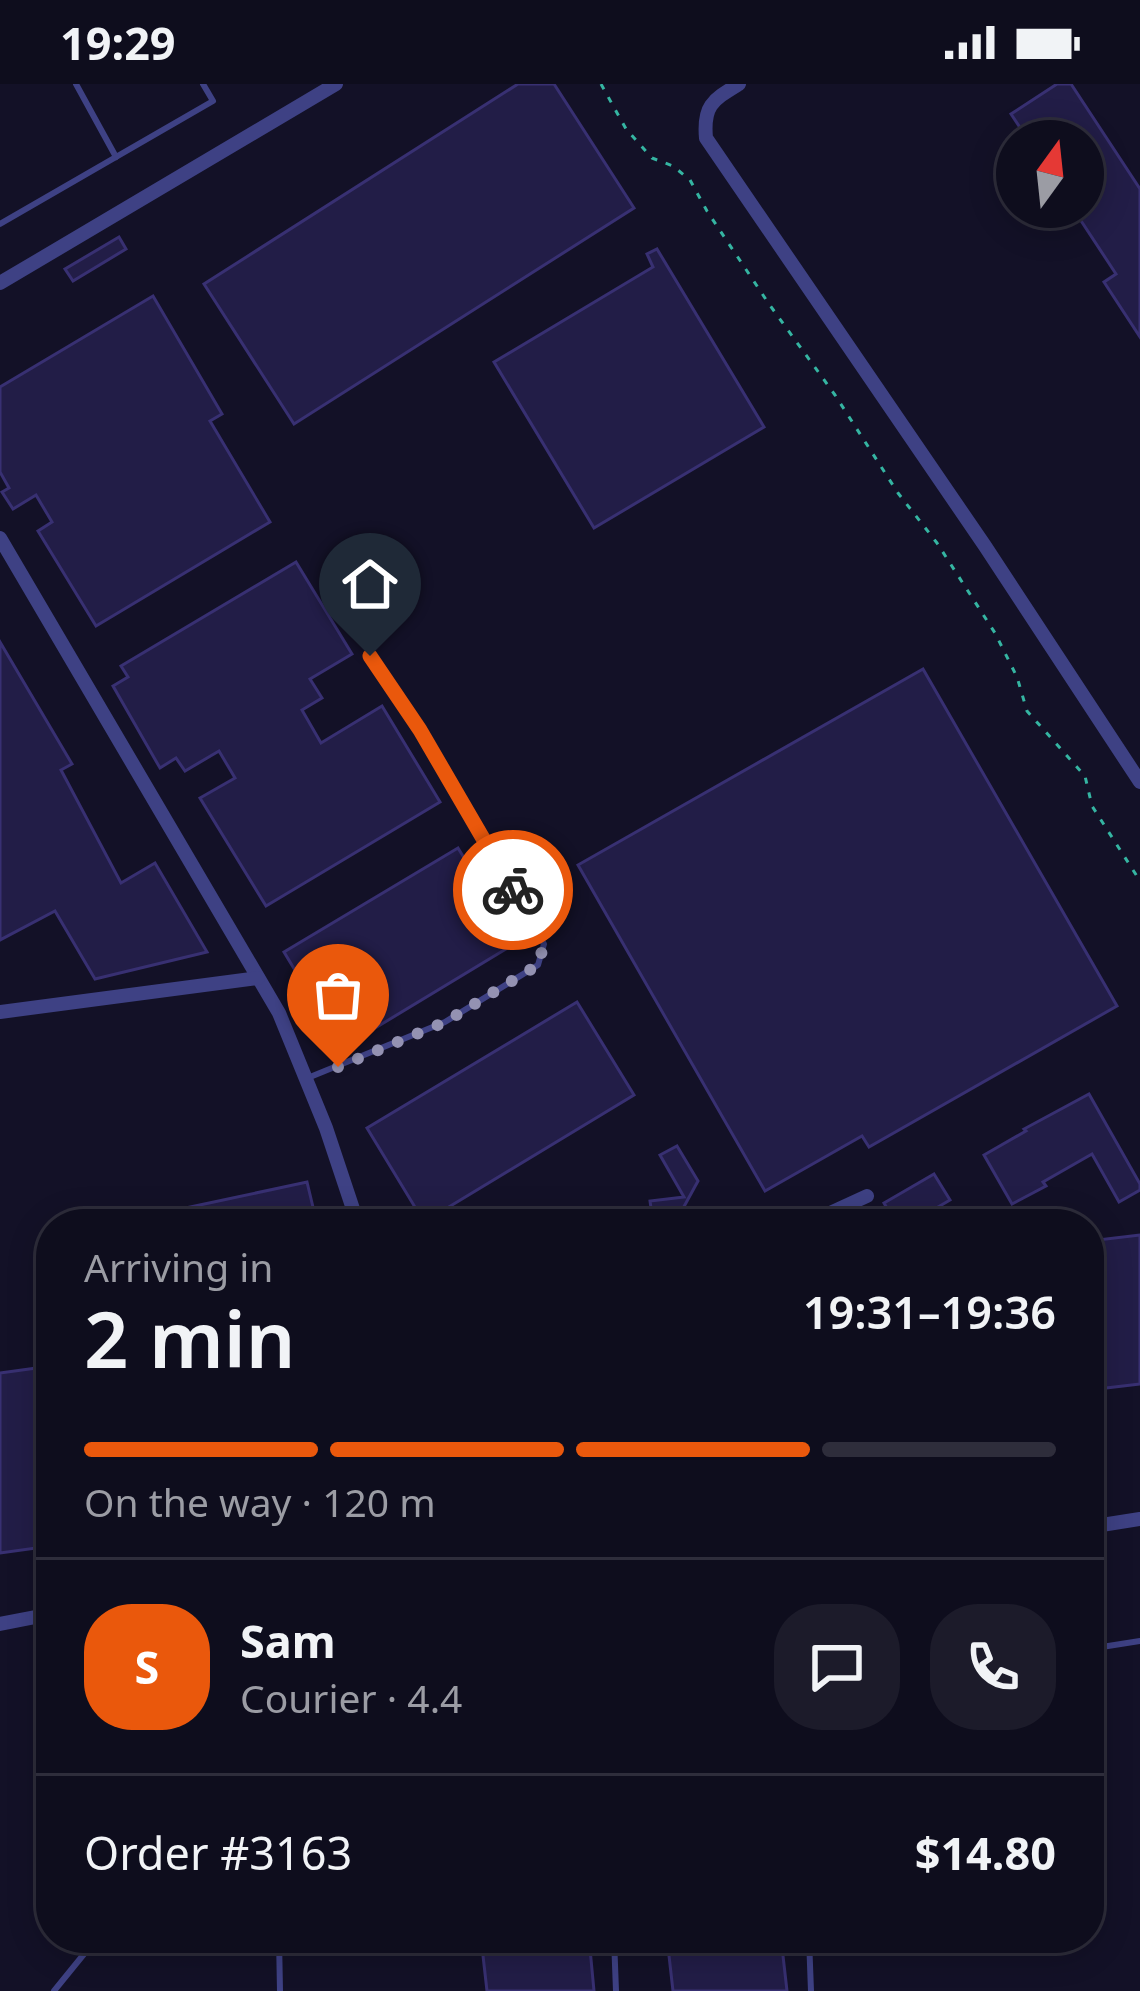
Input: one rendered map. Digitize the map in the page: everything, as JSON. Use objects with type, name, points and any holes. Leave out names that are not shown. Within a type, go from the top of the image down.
[{"type":"street","points":[[0,283],[336,84]]},
{"type":"street","points":[[739,84],[712,100],[705,120],[706,138],[1140,782]]},
{"type":"street","points":[[0,538],[279,1013],[326,1127],[353,1209]]},
{"type":"street","points":[[0,1012],[258,978]]},
{"type":"street","points":[[839,1209],[867,1196]]},
{"type":"street","points":[[1104,1525],[1140,1519]]},
{"type":"street","points":[[0,1624],[36,1618]]},
{"type":"lane","points":[[76,84],[116,157]]},
{"type":"lane","points":[[0,224],[213,100],[203,84]]},
{"type":"lane","points":[[306,1078],[445,1022],[538,965],[544,944],[420,730],[370,656]]},
{"type":"lane","points":[[1124,757],[1140,748]]},
{"type":"lane","points":[[1104,1646],[1140,1641]]},
{"type":"lane","points":[[54,1991],[86,1953]]},
{"type":"lane","points":[[279,1953],[280,1991]]},
{"type":"lane","points":[[615,1953],[616,1991]]},
{"type":"lane","points":[[809,1953],[811,1991]]},
{"type":"path","points":[[601,84],[626,130],[652,158],[690,180],[875,459],[937,543],[995,633],[1028,711],[1085,776],[1092,806],[1140,881]]},
{"type":"building","points":[[518,84],[554,84],[634,208],[294,424],[204,284]]},
{"type":"building","points":[[1057,84],[1071,84],[1095,120],[1015,120],[1011,114]]},
{"type":"building","points":[[1104,134],[1140,189],[1140,337],[1104,282],[1116,274],[1086,228],[1104,228]]},
{"type":"building","points":[[119,237],[126,249],[73,281],[65,269]]},
{"type":"building","points":[[657,249],[764,427],[594,528],[494,362],[653,267],[647,254]]},
{"type":"building","points":[[153,296],[222,414],[210,421],[270,522],[96,626],[38,531],[52,522],[36,495],[13,509],[2,492],[9,488],[0,472],[0,387]]},
{"type":"building","points":[[296,562],[352,654],[310,679],[322,698],[302,710],[321,743],[382,706],[440,802],[266,906],[200,798],[235,778],[219,751],[185,771],[176,758],[160,768],[113,686],[128,677],[121,666]]},
{"type":"building","points":[[0,642],[72,764],[61,770],[121,883],[155,863],[207,952],[95,979],[55,911],[0,940]]},
{"type":"building","points":[[923,669],[1117,1006],[869,1147],[862,1136],[765,1191],[578,865]]},
{"type":"building","points":[[458,848],[516,943],[342,1048],[284,952]]},
{"type":"building","points":[[577,1002],[634,1095],[445,1209],[416,1209],[367,1128]]},
{"type":"building","points":[[1089,1094],[1140,1190],[1119,1202],[1092,1154],[1012,1204],[984,1155]]},
{"type":"building","points":[[677,1146],[698,1181],[683,1209],[651,1209],[650,1201],[684,1197],[660,1155]]},
{"type":"building","points":[[934,1174],[950,1200],[935,1209],[887,1209],[884,1203]]},
{"type":"building","points":[[307,1182],[313,1209],[181,1209]]},
{"type":"building","points":[[1140,1235],[1140,1384],[1104,1388],[1104,1239]]},
{"type":"building","points":[[36,1368],[36,1548],[0,1553],[0,1373]]},
{"type":"building","points":[[483,1953],[590,1953],[594,1991],[487,1991]]},
{"type":"building","points":[[669,1953],[783,1953],[787,1991],[673,1991]]},
{"type":"way so far","points":[[338,1067],[445,1022],[538,965],[544,944],[513,890]]},
{"type":"route","points":[[370,656],[420,730],[513,890]]}]
